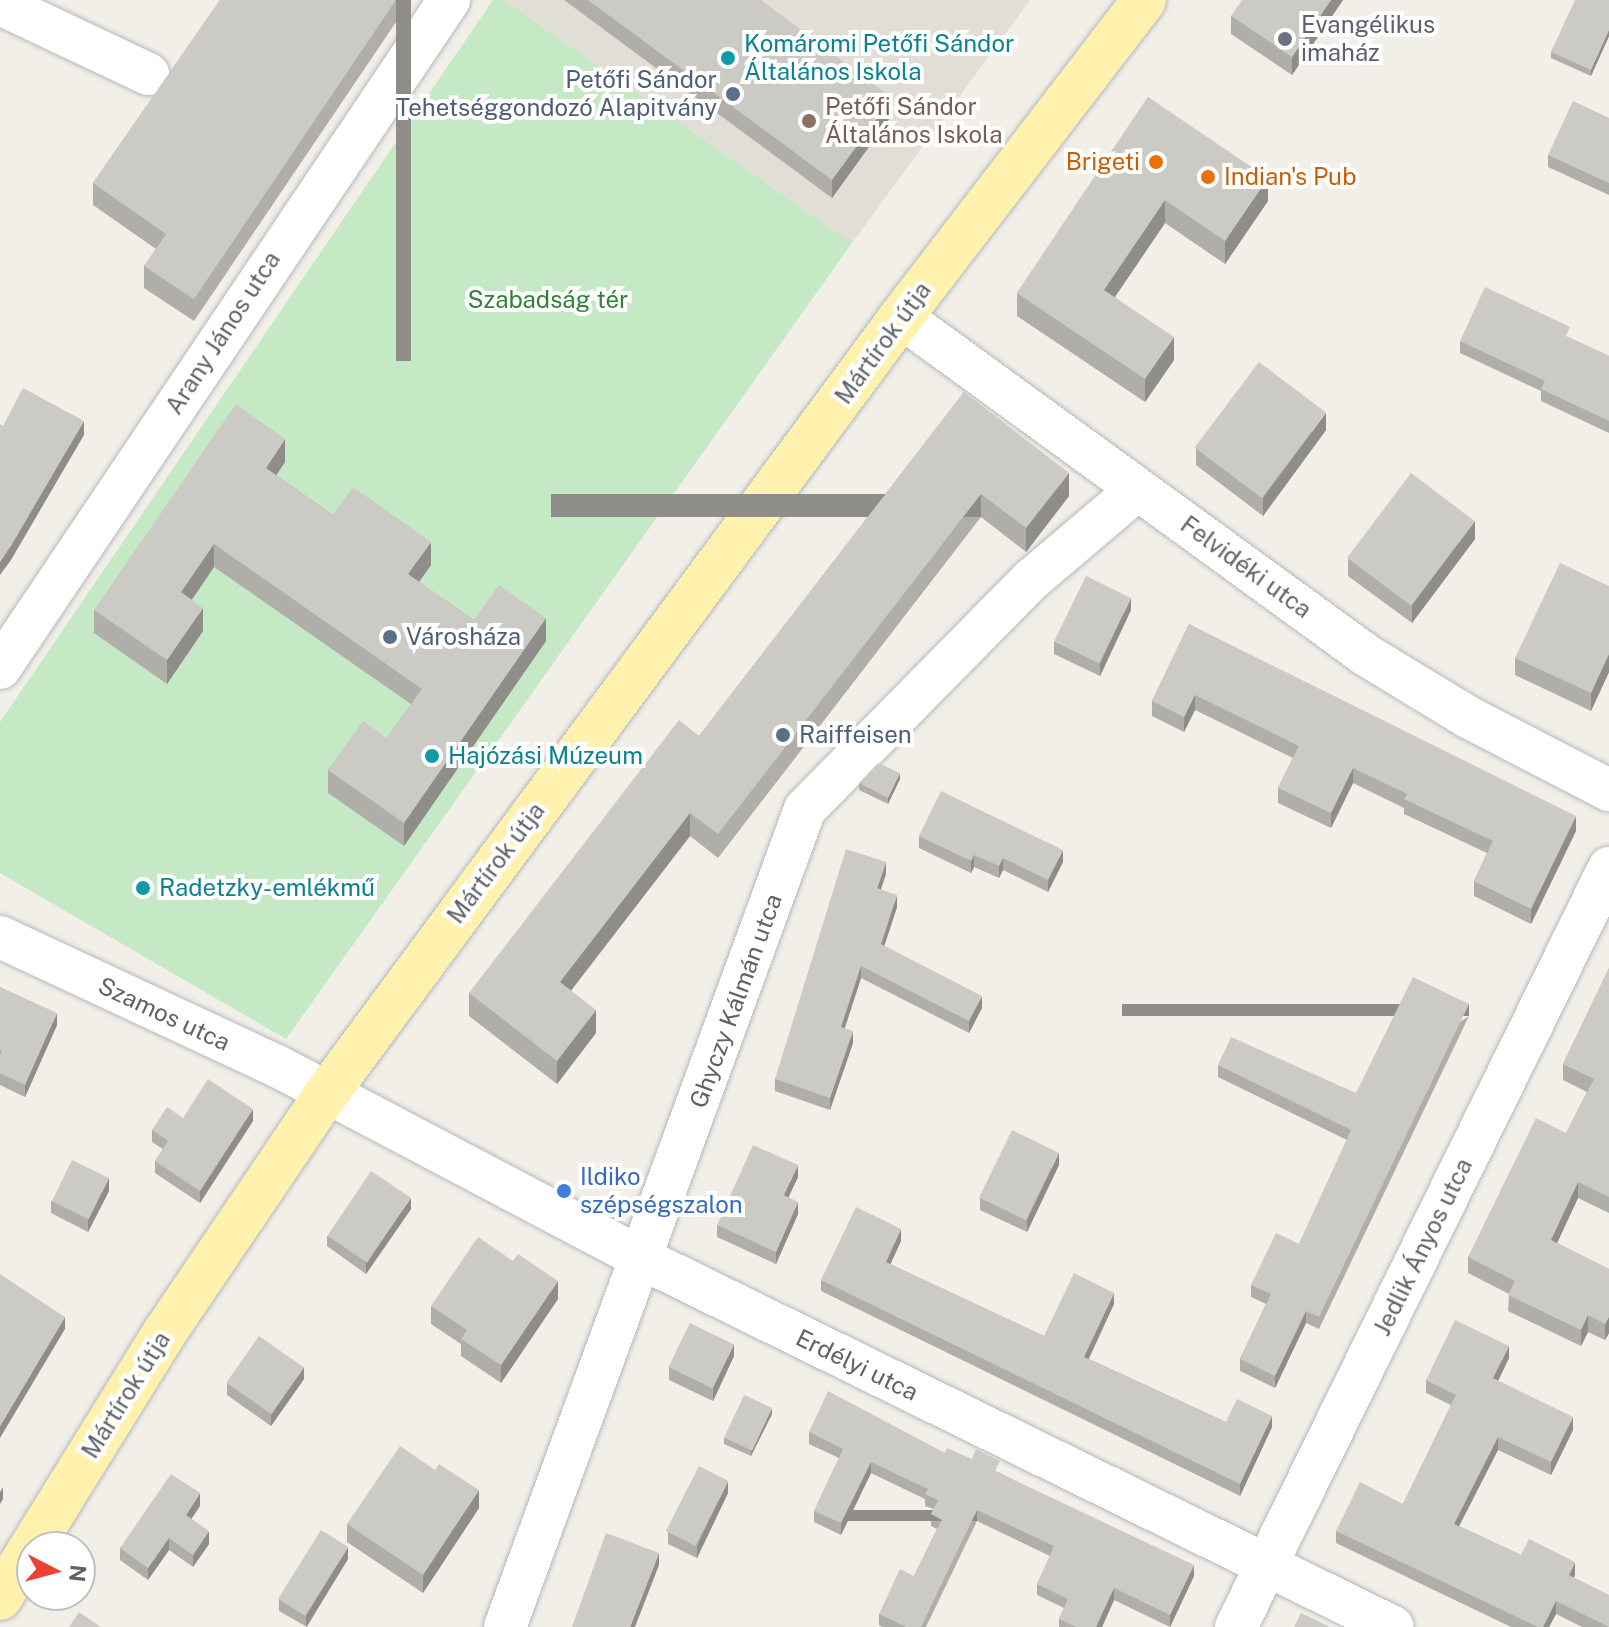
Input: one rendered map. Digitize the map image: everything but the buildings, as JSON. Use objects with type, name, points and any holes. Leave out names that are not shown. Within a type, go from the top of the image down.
[{"type":"main road","name":"Mártírok útja","points":[[0,1598],[165,1332],[327,1093],[901,317],[1144,0]]},
{"type":"street","name":"Arany János utca","points":[[0,668],[449,0]]},
{"type":"street","points":[[0,4],[148,74]]},
{"type":"street","name":"Felvidéki utca","points":[[901,317],[1366,655],[1468,717],[1609,790]]},
{"type":"street","name":"Ghyczy Kálmán utca","points":[[505,1627],[643,1259],[805,809],[1031,580],[1138,489]]},
{"type":"street","name":"Jedlik Ányos utca","points":[[1236,1627],[1609,868]]},
{"type":"street","name":"Szamos utca","points":[[0,937],[327,1093]]},
{"type":"street","name":"Erdélyi utca","points":[[327,1093],[643,1259],[1265,1567],[1393,1627]]},
{"type":"shaded area","name":"Petőfi Sándor Általános Iskola","points":[[504,0],[1030,0],[852,243]]},
{"type":"green space","name":"Szabadság tér","points":[[493,0],[504,0],[852,243],[286,1039],[0,873],[0,722]]},
{"type":"place","name":"Evangélikus imaház","points":[[1285,39]]},
{"type":"place","name":"Komáromi Petőfi Sándor Általános Iskola","points":[[728,58]]},
{"type":"place","name":"Petőfi Sándor Tehetséggondozó Alapitvány","points":[[733,94]]},
{"type":"place","name":"Petőfi Sándor Általános Iskola","points":[[809,121]]},
{"type":"place","name":"Brigeti","points":[[1156,162]]},
{"type":"place","name":"Indian's Pub","points":[[1208,177]]},
{"type":"place","name":"Városháza","points":[[390,637]]},
{"type":"place","name":"Raiffeisen","points":[[783,735]]},
{"type":"place","name":"Hajózási Múzeum","points":[[432,756]]},
{"type":"place","name":"Radetzky-emlékmű","points":[[143,888]]},
{"type":"place","name":"Ildiko szépségszalon","points":[[564,1191]]}]
